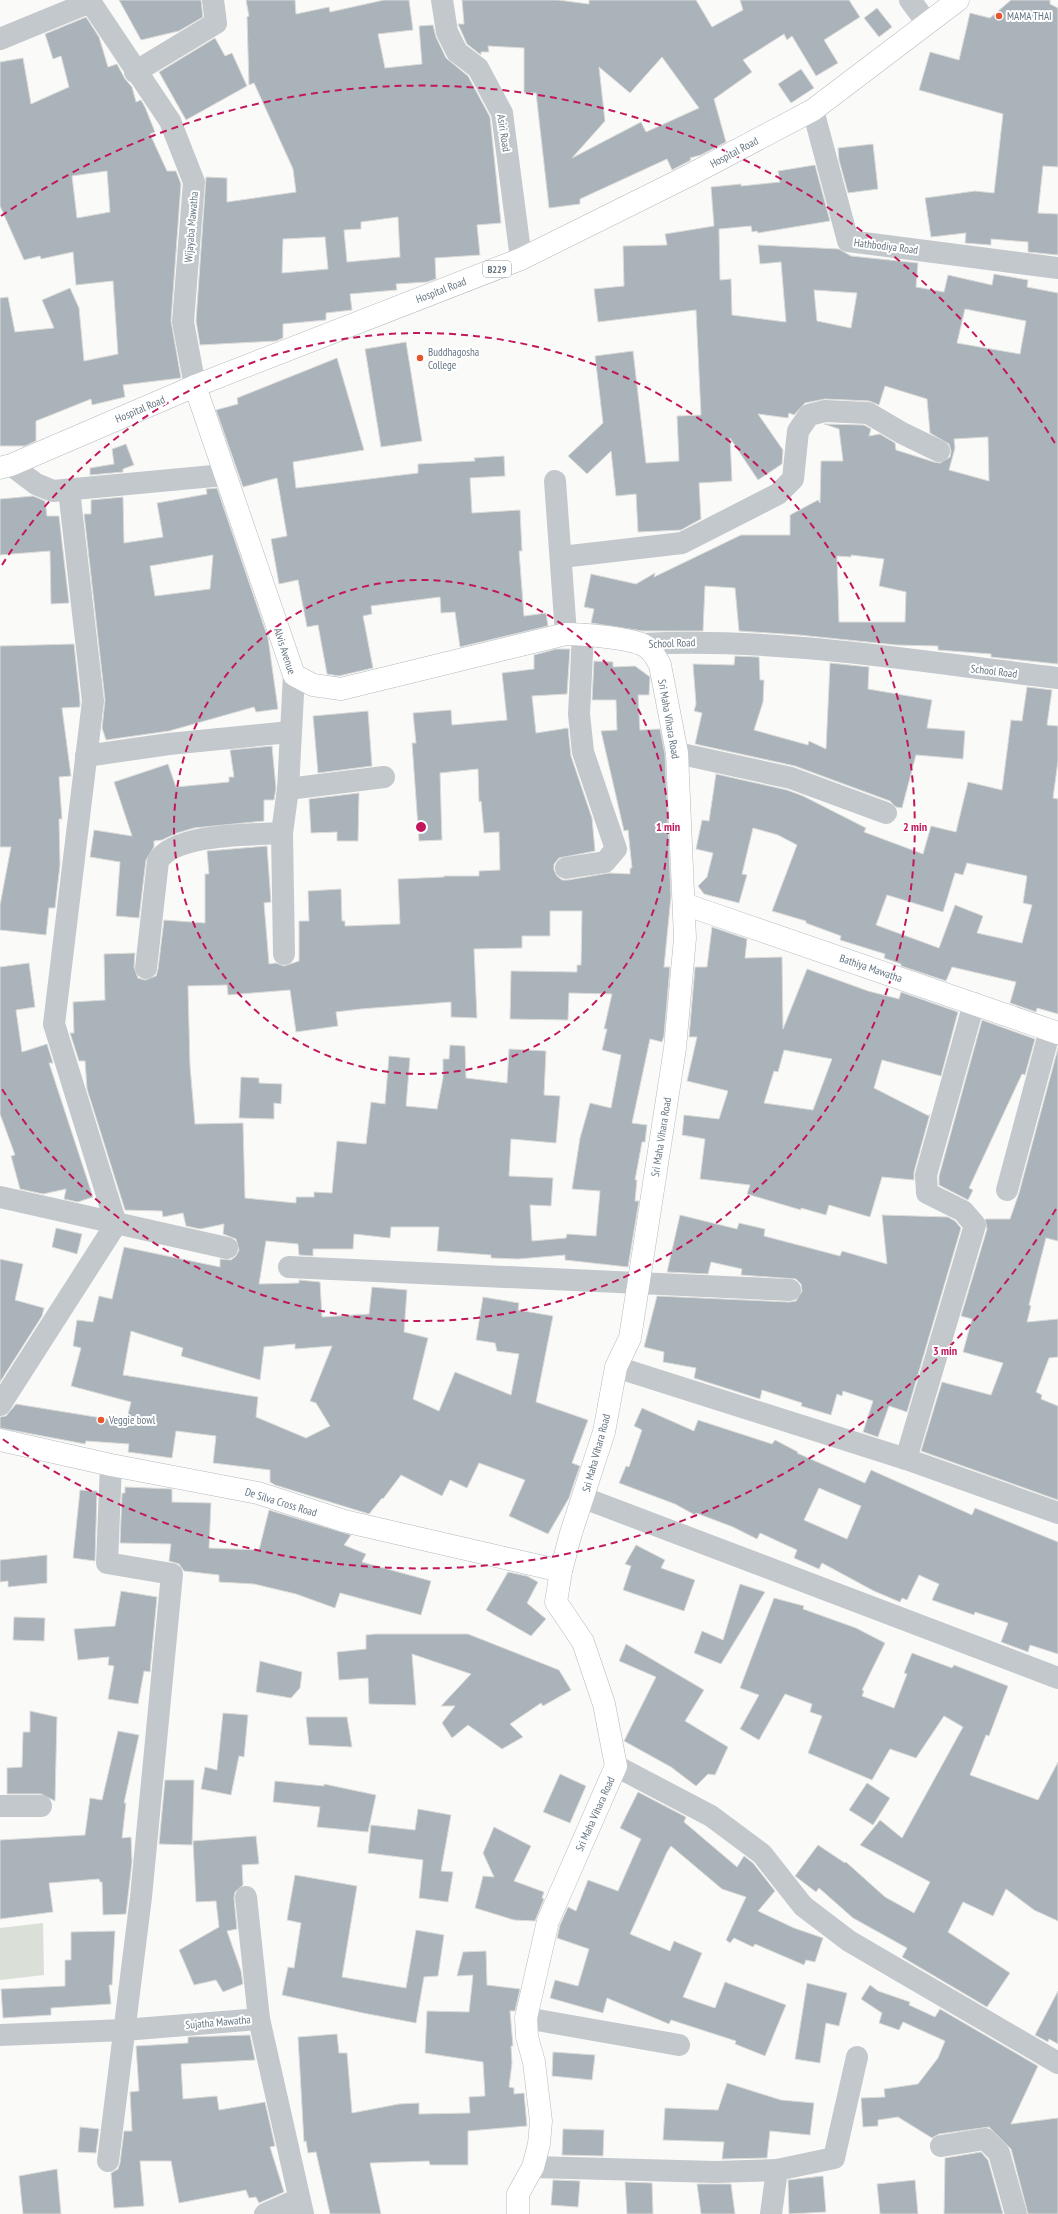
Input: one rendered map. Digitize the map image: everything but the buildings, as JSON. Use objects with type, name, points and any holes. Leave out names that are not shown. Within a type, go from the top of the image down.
[{"type":"street","points":[[135,72],[216,23],[213,0]]},
{"type":"street","name":"Asiri Road","points":[[442,0],[447,32],[457,52],[478,68],[502,113],[521,259]]},
{"type":"street","points":[[910,0],[927,23]]},
{"type":"street","name":"Hospital Road","points":[[6,466],[195,386],[521,259],[690,175],[813,110],[958,0]]},
{"type":"street","points":[[0,39],[89,1]]},
{"type":"street","name":"Wijayaba Mawatha","points":[[89,1],[135,72],[170,121],[194,182],[183,322],[195,386]]},
{"type":"street","name":"Hathbodiya Road","points":[[813,110],[848,241],[1058,268]]},
{"type":"street","name":"Alvis Avenue","points":[[195,386],[224,475],[294,675],[288,789],[282,833],[284,954]]},
{"type":"street","points":[[562,557],[682,543],[778,494],[793,478],[798,431],[810,415],[825,411],[868,413],[902,434],[939,451]]},
{"type":"street","points":[[6,466],[36,484],[53,491],[224,475]]},
{"type":"street","points":[[555,481],[562,557],[575,634],[579,714],[583,752],[616,849],[605,862],[566,868]]},
{"type":"street","points":[[0,1405],[116,1224],[54,1024],[93,701],[69,490]]},
{"type":"street","name":"School Road","points":[[294,675],[313,686],[341,689],[575,634],[642,644],[687,642],[801,648],[1058,678]]},
{"type":"street","name":"Sri Maha Vihara Road","points":[[518,2214],[518,2194],[533,2167],[539,2144],[541,2121],[534,2062],[527,2037],[526,2018],[548,1921],[616,1766],[604,1704],[583,1642],[556,1602],[561,1571],[571,1532],[584,1498],[604,1432],[616,1368],[630,1338],[675,1048],[685,938],[677,753],[660,665],[654,654],[642,644]]},
{"type":"street","points":[[86,756],[169,744],[290,732]]},
{"type":"street","points":[[677,753],[791,778],[886,813]]},
{"type":"street","points":[[288,789],[384,776]]},
{"type":"street","points":[[146,968],[158,861],[162,854],[177,847],[210,839],[282,833]]},
{"type":"street","name":"Bathiya Mawatha","points":[[684,904],[1054,1031]]},
{"type":"street","points":[[906,1459],[975,1225],[963,1211],[926,1193],[926,1175],[974,1003]]},
{"type":"street","points":[[1007,1190],[1054,1031]]},
{"type":"street","points":[[0,1197],[227,1248]]},
{"type":"street","points":[[289,1267],[790,1290]]},
{"type":"street","points":[[616,1368],[906,1459],[1058,1513]]},
{"type":"street","name":"De Silva Cross Road","points":[[0,1440],[258,1493],[344,1521],[561,1571]]},
{"type":"street","points":[[108,2162],[141,1897],[172,1574],[107,1563],[111,1464]]},
{"type":"street","points":[[584,1498],[1058,1678]]},
{"type":"street","points":[[616,1766],[712,1816],[762,1854],[802,1906],[849,1941],[1058,2063]]},
{"type":"street","points":[[0,1806],[41,1806]]},
{"type":"street","points":[[246,1898],[259,2019]]},
{"type":"street","points":[[526,2018],[679,2045]]},
{"type":"street","name":"Sujatha Mawatha","points":[[0,2035],[124,2030],[259,2019],[301,2206]]},
{"type":"street","points":[[533,2167],[715,2172],[777,2170],[834,2158],[857,2057]]},
{"type":"street","points":[[941,2146],[986,2139],[999,2153],[1016,2214]]},
{"type":"street","points":[[771,2214],[777,2170]]},
{"type":"street","points":[[264,2214],[301,2206]]},
{"type":"shaded area","points":[[43,1923],[44,1975],[0,1980],[0,1928]]},
{"type":"place","name":"MAMA THAI","points":[[999,16]]},
{"type":"place","name":"Buddhagosha College","points":[[420,358]]},
{"type":"place","name":"Veggie bowl","points":[[101,1420]]}]
